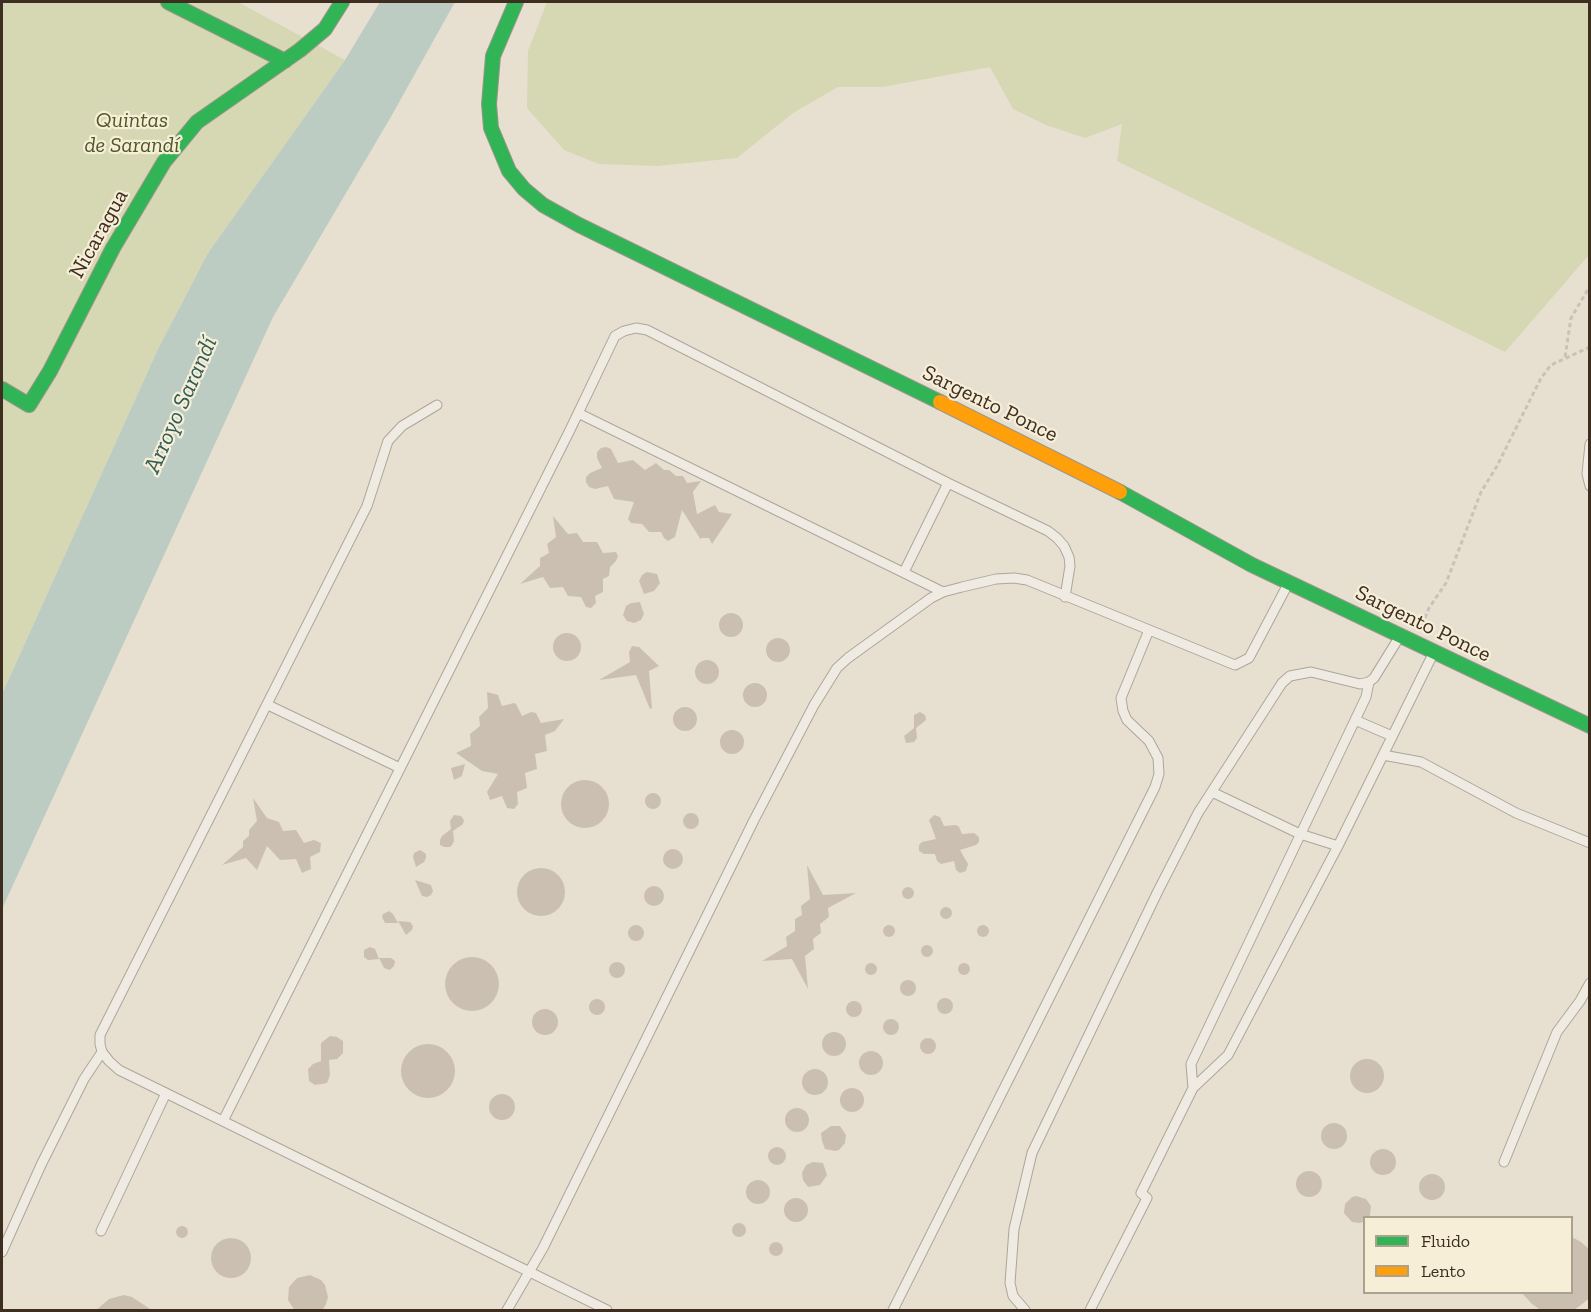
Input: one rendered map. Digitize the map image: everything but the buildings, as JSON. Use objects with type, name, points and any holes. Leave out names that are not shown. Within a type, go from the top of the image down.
[{"type":"street","points":[[168,2],[285,60]]},
{"type":"street","name":"Nicaragua","points":[[2,389],[29,405],[61,350],[114,248],[164,162],[197,122],[300,51],[325,29],[342,2]]},
{"type":"street","name":"Sargento Ponce","points":[[516,2],[493,56],[489,104],[491,128],[509,171],[524,189],[543,205],[579,225],[1110,486],[1252,565],[1590,726]]},
{"type":"lane","points":[[223,1121],[615,336],[636,328],[647,330],[1058,538],[1069,557],[1070,566],[1065,597]]},
{"type":"lane","points":[[437,405],[402,426],[388,441],[368,506],[100,1035],[102,1052],[119,1070],[608,1311]]},
{"type":"lane","points":[[578,413],[944,592]]},
{"type":"lane","points":[[1590,444],[1587,474],[1590,486]]},
{"type":"lane","points":[[904,572],[948,483]]},
{"type":"lane","points":[[507,1311],[529,1272],[754,820],[830,679],[848,658],[931,598],[944,592],[996,579],[1014,578],[1027,580],[1235,665],[1249,658],[1289,581]]},
{"type":"lane","points":[[893,1311],[1155,787],[1159,774],[1158,758],[1149,741],[1127,720],[1121,698],[1149,630]]},
{"type":"lane","points":[[1025,1311],[1013,1296],[1010,1283],[1016,1220],[1032,1153],[1198,813],[1282,683],[1290,676],[1311,672],[1360,684],[1369,682],[1374,678],[1400,636]]},
{"type":"lane","points":[[1090,1311],[1147,1198],[1141,1193],[1193,1088],[1228,1055],[1338,846],[1433,652]]},
{"type":"lane","points":[[1193,1088],[1191,1064],[1366,697],[1369,682]]},
{"type":"lane","points":[[268,705],[400,768]]},
{"type":"lane","points":[[1355,720],[1392,736]]},
{"type":"lane","points":[[1383,755],[1421,762],[1516,813],[1590,843]]},
{"type":"lane","points":[[1212,792],[1300,834],[1338,846]]},
{"type":"lane","points":[[1504,1162],[1557,1032],[1590,983]]},
{"type":"lane","points":[[2,1252],[41,1165],[84,1079],[102,1052]]},
{"type":"lane","points":[[101,1231],[166,1093]]},
{"type":"path","points":[[1565,357],[1571,318],[1590,286]]},
{"type":"path","points":[[1414,643],[1430,608],[1446,584],[1481,492],[1497,466],[1541,378],[1551,366],[1565,357],[1590,347]]},
{"type":"green space","name":"Quintas de Sarandí","points":[[2,2],[238,2],[345,60],[208,253],[158,349],[2,694]]},
{"type":"green space","points":[[547,2],[1589,2],[1589,255],[1505,352],[1117,161],[1122,124],[1085,138],[1046,125],[1013,109],[990,67],[883,87],[838,87],[793,113],[737,158],[657,166],[599,164],[564,150],[527,108],[528,51]]},
{"type":"water","name":"Arroyo Sarandí","points":[[380,2],[455,2],[392,115],[273,317],[2,909],[2,694],[158,349],[208,253],[345,60]]},
{"type":"traffic: fast","points":[[168,2],[285,61]]},
{"type":"traffic: fast","points":[[2,389],[29,405],[50,371],[113,248],[164,162],[197,122],[300,50],[325,29],[342,2]]},
{"type":"traffic: fast","points":[[516,2],[493,56],[489,104],[491,128],[509,171],[524,189],[543,205],[579,225],[940,402]]},
{"type":"traffic: fast","points":[[1120,492],[1252,565],[1590,726]]},
{"type":"traffic: slow","points":[[940,402],[1120,492]]}]
